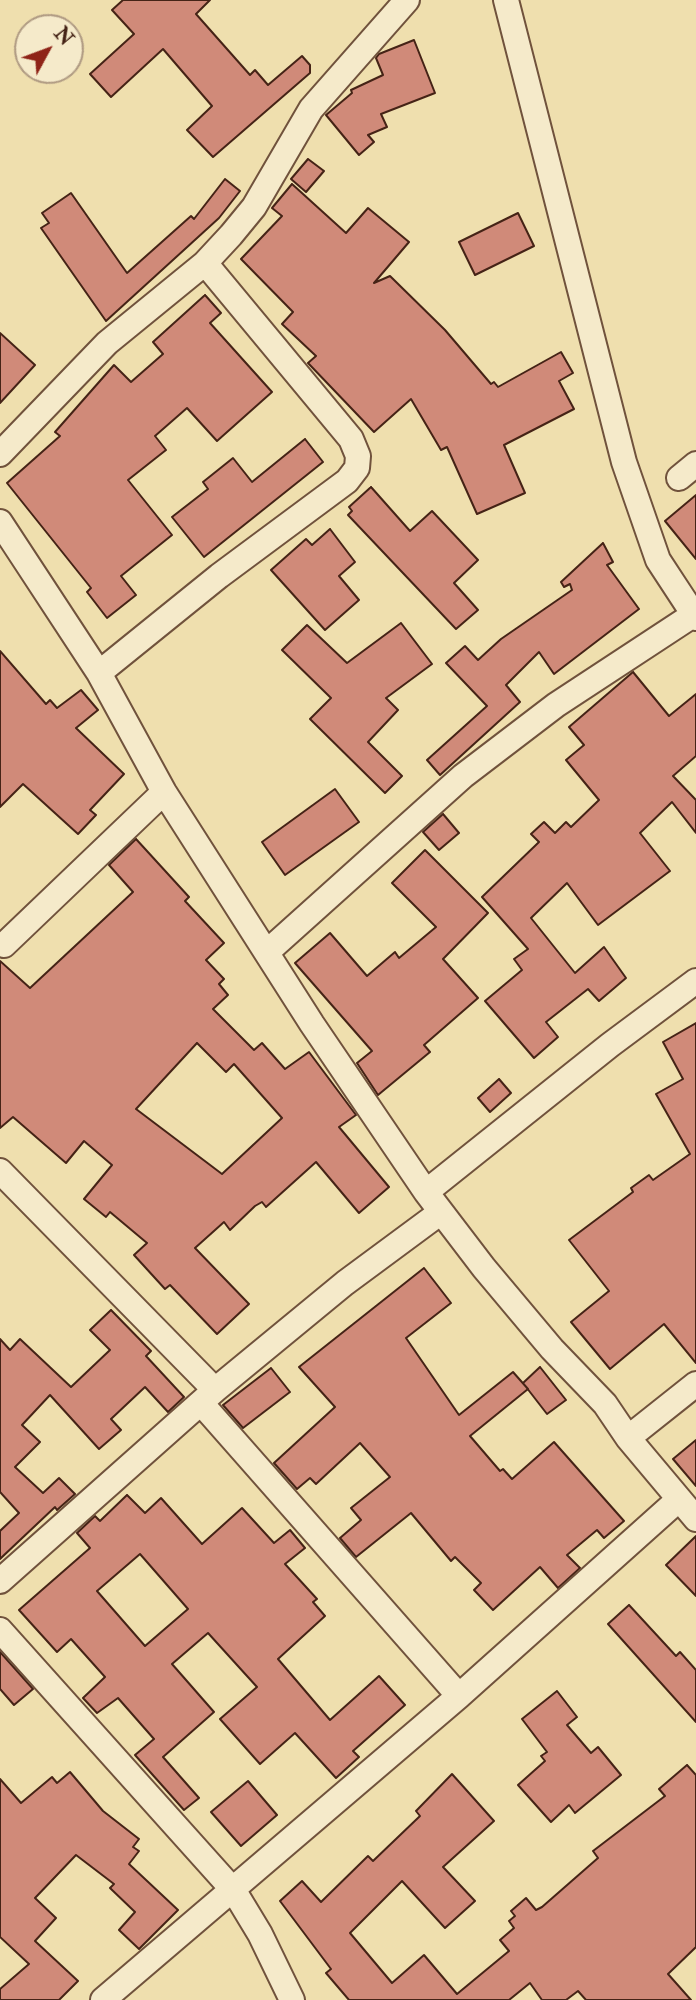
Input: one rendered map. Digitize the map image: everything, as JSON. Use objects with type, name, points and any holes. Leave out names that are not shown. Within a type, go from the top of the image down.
[{"type":"street","points":[[0,454],[107,343],[205,263],[254,207],[311,109],[407,0]]},
{"type":"street","points":[[267,952],[463,776],[556,705],[694,617],[658,561],[624,462],[506,0]]},
{"type":"street","points":[[99,673],[219,576],[347,481],[357,468],[358,456],[351,439],[205,263]]},
{"type":"street","points":[[0,522],[99,673],[164,792],[426,1192],[552,1349],[605,1404],[628,1438],[696,1519]]},
{"type":"street","points":[[4,946],[164,792]]},
{"type":"street","points":[[426,1192],[610,1045],[696,981]]},
{"type":"street","points":[[0,1171],[208,1397],[459,1696]]},
{"type":"street","points":[[0,1581],[208,1397],[345,1283],[441,1212]]},
{"type":"street","points":[[628,1438],[696,1384]]},
{"type":"street","points":[[103,2000],[234,1891],[459,1696],[678,1500]]},
{"type":"street","points":[[0,1630],[234,1891],[260,1934],[292,2000]]},
{"type":"building","points":[[123,0],[210,0],[196,14],[250,75],[255,70],[268,85],[302,56],[310,65],[310,73],[213,157],[187,130],[212,106],[163,49],[111,97],[90,74],[134,34],[112,10]]},
{"type":"building","points":[[414,40],[435,93],[381,114],[387,127],[368,135],[374,142],[359,155],[326,115],[352,93],[351,90],[383,75],[376,58],[379,54]]},
{"type":"building","points":[[308,159],[324,171],[306,192],[291,179]]},
{"type":"building","points":[[225,179],[240,191],[219,218],[106,321],[41,228],[49,223],[42,213],[71,193],[127,273],[191,216],[194,219]]},
{"type":"building","points":[[292,184],[346,233],[368,208],[409,242],[374,283],[390,276],[445,330],[491,384],[494,382],[498,387],[561,352],[573,373],[559,381],[574,409],[504,445],[525,493],[477,514],[447,447],[441,450],[411,399],[374,432],[308,363],[316,356],[282,324],[293,312],[241,259],[282,216],[272,208]]},
{"type":"building","points":[[518,213],[534,246],[475,275],[459,242]]},
{"type":"building","points":[[205,295],[221,313],[210,323],[272,392],[217,441],[187,408],[155,436],[166,450],[128,480],[172,535],[121,576],[136,595],[107,618],[87,592],[91,588],[7,483],[60,436],[55,432],[114,365],[131,382],[163,354],[153,342]]},
{"type":"building","points":[[0,333],[35,365],[0,403]]},
{"type":"building","points":[[305,439],[323,462],[204,557],[172,517],[208,489],[203,482],[233,458],[252,482]]},
{"type":"building","points":[[371,487],[410,531],[432,511],[478,560],[454,583],[478,610],[456,629],[348,515],[352,511],[349,507]]},
{"type":"building","points":[[696,495],[696,559],[665,521]]},
{"type":"building","points":[[330,529],[355,562],[339,576],[359,600],[325,630],[271,570],[306,539],[312,545]]},
{"type":"building","points":[[603,543],[613,562],[607,565],[639,609],[554,674],[539,652],[506,685],[520,702],[440,775],[427,760],[487,706],[446,663],[465,646],[478,660],[501,639],[572,590],[570,584],[564,587],[561,582]]},
{"type":"building","points":[[401,623],[432,664],[386,698],[398,710],[368,742],[402,776],[385,793],[310,719],[331,698],[282,650],[307,625],[347,663]]},
{"type":"building","points":[[0,651],[46,704],[50,700],[57,708],[81,690],[98,710],[76,728],[124,774],[90,810],[96,815],[78,834],[23,784],[0,807]]},
{"type":"building","points":[[633,672],[669,716],[696,694],[696,756],[673,776],[696,800],[696,833],[672,802],[640,833],[670,871],[598,925],[567,883],[531,918],[575,973],[604,947],[626,978],[599,1001],[588,989],[546,1022],[558,1037],[534,1058],[485,1001],[522,970],[514,959],[528,949],[482,897],[539,842],[531,834],[544,822],[555,833],[566,822],[571,827],[599,800],[566,760],[584,745],[569,727]]},
{"type":"building","points":[[335,789],[359,822],[285,875],[262,842]]},
{"type":"building","points":[[443,814],[459,833],[439,850],[423,832]]},
{"type":"building","points":[[136,839],[189,897],[185,901],[224,943],[206,960],[224,979],[219,984],[228,995],[213,1009],[254,1050],[262,1043],[285,1069],[309,1052],[356,1115],[339,1127],[389,1187],[359,1213],[316,1162],[266,1207],[262,1202],[255,1206],[230,1230],[224,1222],[195,1248],[249,1304],[217,1334],[170,1285],[165,1289],[134,1255],[147,1243],[110,1212],[106,1217],[84,1199],[112,1165],[84,1141],[66,1163],[13,1117],[0,1128],[0,961],[30,988],[133,892],[109,865]],"holes":[[[197,1043],[226,1072],[234,1064],[282,1118],[222,1174],[136,1109]]]},
{"type":"building","points":[[425,850],[488,913],[443,959],[478,998],[424,1045],[430,1052],[378,1095],[357,1063],[372,1051],[295,963],[330,933],[367,976],[395,952],[399,958],[436,927],[392,883]]},
{"type":"building","points":[[696,1023],[696,1363],[664,1324],[610,1369],[571,1322],[609,1291],[569,1240],[633,1192],[631,1188],[649,1175],[653,1180],[690,1154],[656,1094],[683,1079],[663,1042]]},
{"type":"building","points":[[499,1079],[511,1093],[490,1112],[478,1098]]},
{"type":"building","points":[[424,1268],[451,1303],[406,1338],[459,1415],[513,1372],[528,1389],[470,1436],[500,1471],[503,1469],[512,1479],[554,1442],[624,1521],[604,1538],[597,1530],[567,1555],[580,1568],[558,1588],[540,1567],[493,1610],[474,1590],[481,1583],[455,1557],[451,1561],[411,1513],[356,1557],[340,1538],[361,1520],[351,1508],[390,1477],[360,1443],[316,1484],[310,1478],[297,1489],[274,1463],[335,1407],[299,1367]]},
{"type":"building","points":[[111,1310],[151,1351],[146,1356],[184,1397],[168,1412],[145,1387],[111,1419],[121,1430],[99,1449],[50,1395],[22,1425],[40,1442],[15,1467],[43,1493],[59,1478],[75,1494],[57,1510],[55,1507],[0,1559],[0,1531],[19,1513],[0,1492],[0,1339],[10,1350],[20,1339],[71,1387],[110,1350],[90,1330]]},
{"type":"building","points":[[540,1367],[566,1400],[547,1414],[523,1383]]},
{"type":"building","points":[[271,1368],[290,1392],[243,1428],[223,1405]]},
{"type":"building","points":[[696,1440],[696,1486],[673,1459]]},
{"type":"building","points":[[127,1495],[145,1513],[161,1498],[202,1544],[242,1508],[274,1543],[290,1530],[305,1548],[285,1564],[317,1599],[313,1602],[325,1616],[278,1659],[330,1720],[379,1676],[405,1705],[353,1751],[359,1757],[336,1778],[295,1733],[260,1764],[220,1719],[257,1687],[208,1633],[172,1664],[214,1712],[163,1757],[199,1798],[184,1810],[135,1755],[154,1739],[118,1698],[97,1713],[83,1698],[105,1677],[71,1639],[57,1652],[19,1610],[90,1548],[77,1533],[95,1516],[100,1521]],"holes":[[[140,1554],[188,1609],[145,1646],[97,1591]]]},
{"type":"building","points":[[696,1536],[696,1596],[666,1565]]},
{"type":"building","points":[[629,1605],[676,1656],[680,1652],[696,1670],[696,1722],[608,1624]]},
{"type":"building","points":[[0,1652],[33,1689],[14,1705],[0,1689]]},
{"type":"building","points":[[557,1691],[577,1717],[567,1725],[591,1753],[598,1747],[621,1775],[575,1813],[569,1805],[551,1822],[518,1785],[545,1761],[541,1756],[547,1752],[522,1719]]},
{"type":"building","points":[[687,1765],[696,1775],[696,1947],[668,1974],[691,2000],[586,2000],[578,1991],[566,2000],[542,2000],[530,1983],[509,2000],[349,2000],[326,1973],[331,1969],[280,1901],[302,1881],[321,1902],[368,1856],[373,1861],[420,1816],[416,1811],[452,1774],[494,1821],[443,1867],[475,1901],[445,1928],[402,1881],[350,1933],[392,1983],[424,1955],[457,1994],[509,1951],[500,1940],[514,1928],[509,1921],[515,1916],[511,1911],[526,1898],[536,1910],[542,1907],[598,1858],[593,1851],[665,1796],[659,1789]]},
{"type":"building","points":[[70,1772],[103,1811],[139,1839],[133,1847],[139,1851],[129,1864],[178,1910],[139,1949],[119,1930],[135,1912],[110,1888],[114,1884],[76,1855],[35,1898],[56,1918],[35,1941],[78,1981],[59,2000],[0,2000],[0,1989],[29,1964],[0,1937],[0,1779],[21,1803],[52,1777],[57,1783]]},
{"type":"building","points":[[248,1781],[277,1815],[241,1846],[211,1812]]}]
